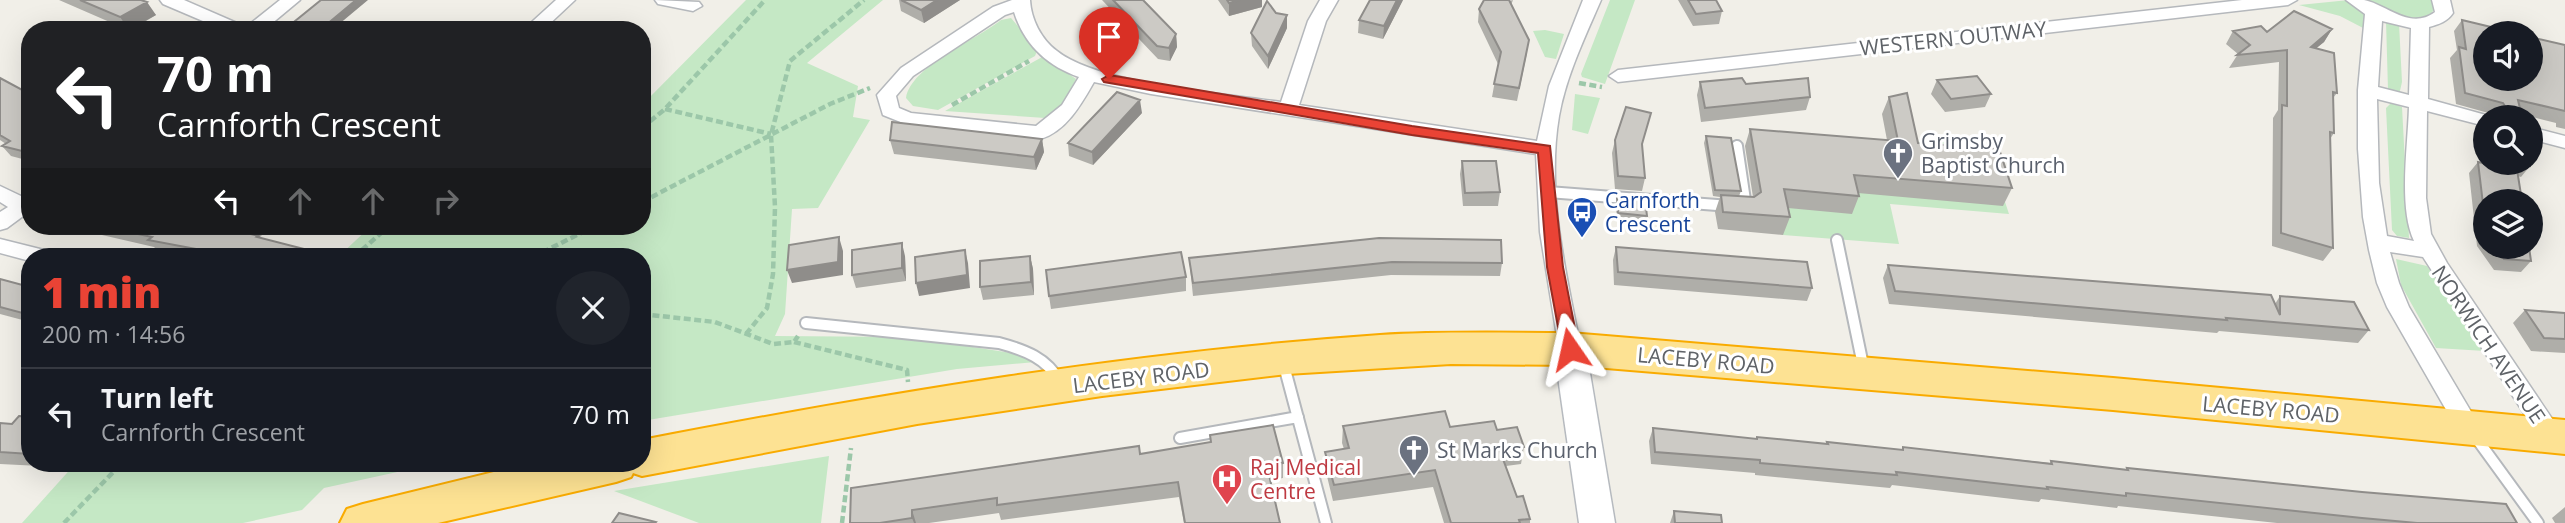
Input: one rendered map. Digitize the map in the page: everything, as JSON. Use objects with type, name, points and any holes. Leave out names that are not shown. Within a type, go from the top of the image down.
[{"type":"highway","name":"LACEBY ROAD","points":[[651,456],[910,409],[1282,360],[1383,351],[1570,349],[1864,373],[2558,437]]},
{"type":"highway","points":[[363,523],[577,472]]},
{"type":"street","points":[[169,0],[219,21]]},
{"type":"street","points":[[264,21],[291,0]]},
{"type":"street","points":[[542,21],[566,0]]},
{"type":"street","points":[[664,0],[693,6]]},
{"type":"street","points":[[1288,109],[1317,20],[1329,0]]},
{"type":"street","points":[[1592,0],[1550,113],[1545,149],[1555,267],[1597,523]]},
{"type":"street","name":"WESTERN OUTWAY","points":[[1618,76],[2288,0]]},
{"type":"street","points":[[2356,0],[2374,12],[2405,22],[2420,23],[2440,18],[2444,13],[2441,0]]},
{"type":"street","points":[[1089,75],[1069,109],[1040,132],[908,119],[890,111],[886,95],[907,72],[999,11],[1021,2],[1034,40],[1054,60],[1089,75],[1151,88],[1412,131],[1545,149]]},
{"type":"street","points":[[2374,12],[2367,90],[2370,197],[2378,242],[2388,285],[2468,428]]},
{"type":"street","name":"NORWICH AVENUE","points":[[2420,23],[2416,198],[2421,234],[2428,251],[2558,437]]},
{"type":"street","points":[[2367,90],[2473,117]]},
{"type":"street","points":[[2543,136],[2565,142]]},
{"type":"street","points":[[0,192],[21,201]]},
{"type":"street","points":[[0,223],[21,207]]},
{"type":"street","name":"NORWICH AVENUE","points":[[2378,242],[2428,251]]},
{"type":"street","points":[[0,246],[21,251]]},
{"type":"lane","points":[[1548,192],[1748,207],[1737,146]]},
{"type":"lane","points":[[1837,240],[1864,373]]},
{"type":"lane","points":[[806,323],[948,336],[1023,348],[1055,372],[1062,387]]},
{"type":"lane","points":[[1282,360],[1326,523]]},
{"type":"lane","points":[[1180,438],[1298,417]]},
{"type":"lane","points":[[2468,428],[2538,523]]},
{"type":"path","points":[[651,121],[665,109],[765,0]]},
{"type":"path","points":[[746,334],[767,308],[773,274],[775,207],[771,135],[790,61],[864,0]]},
{"type":"path","points":[[936,122],[942,110],[1045,51]]},
{"type":"path","points":[[1561,79],[1607,89],[1618,76]]},
{"type":"path","points":[[651,197],[862,89],[898,82]]},
{"type":"path","points":[[665,109],[771,135]]},
{"type":"path","points":[[364,248],[379,235]]},
{"type":"path","points":[[551,248],[577,235]]},
{"type":"path","points":[[651,315],[715,323],[773,344],[794,342],[907,370],[910,409]]},
{"type":"path","points":[[794,342],[806,323]]},
{"type":"path","points":[[842,523],[854,419]]},
{"type":"path","points":[[64,523],[113,472]]},
{"type":"green space","points":[[746,0],[883,0],[807,63],[858,86],[853,117],[870,120],[818,208],[792,209],[785,314],[775,336],[908,337],[1018,354],[1036,362],[957,369],[651,420],[651,248],[348,248],[361,235],[651,235],[651,96]]},
{"type":"green space","points":[[1610,0],[1635,0],[1605,84],[1582,77],[1581,74]]},
{"type":"green space","points":[[2349,0],[2365,12],[2365,29],[2340,16],[2299,5]]},
{"type":"green space","points":[[2362,0],[2433,0],[2435,8],[2429,15],[2411,18]]},
{"type":"green space","points":[[1011,18],[1035,46],[1035,56],[938,110],[913,106],[906,98],[910,86],[919,75],[946,54],[1001,20]]},
{"type":"green space","points":[[2386,21],[2399,23],[2402,82],[2399,95],[2388,90]]},
{"type":"green space","points":[[1545,30],[1564,34],[1556,59],[1545,57],[1533,31]]},
{"type":"green space","points":[[1044,56],[1076,79],[1062,106],[1045,118],[945,111]]},
{"type":"green space","points":[[1575,94],[1600,98],[1588,134],[1572,130]]},
{"type":"green space","points":[[2391,103],[2402,107],[2409,238],[2397,236],[2392,230],[2386,108]]},
{"type":"green space","points":[[1985,141],[2009,214],[1890,204],[1899,244],[1783,235],[1778,143]]},
{"type":"green space","points":[[2396,259],[2427,266],[2485,351],[2436,348],[2401,285]]},
{"type":"green space","points":[[829,456],[821,523],[699,523],[614,491]]},
{"type":"green space","points":[[68,472],[397,472],[324,488],[302,510],[243,523],[22,523]]},
{"type":"building","points":[[80,0],[141,0],[147,2],[120,17]]},
{"type":"building","points":[[321,0],[356,0],[331,21],[295,21]]},
{"type":"building","points":[[901,0],[937,0],[921,10]]},
{"type":"building","points":[[1113,0],[1143,0],[1176,34],[1169,48],[1157,46]]},
{"type":"building","points":[[1370,0],[1397,0],[1384,26],[1359,20]]},
{"type":"building","points":[[1484,0],[1509,0],[1529,40],[1519,88],[1494,84],[1501,52],[1479,9]]},
{"type":"building","points":[[1688,0],[1716,0],[1722,11],[1696,14]]},
{"type":"building","points":[[1267,1],[1276,13],[1287,15],[1268,56],[1251,33]]},
{"type":"building","points":[[2294,11],[2332,29],[2311,47],[2334,53],[2337,93],[2333,92],[2334,133],[2330,132],[2333,248],[2281,233],[2282,105],[2287,106],[2287,50],[2237,55],[2250,45],[2233,31],[2261,26],[2267,32]]},
{"type":"building","points":[[2462,20],[2473,23],[2473,91],[2543,91],[2543,40],[2565,45],[2565,111],[2518,100],[2519,105],[2504,105],[2465,93],[2459,47],[2466,49]]},
{"type":"building","points":[[1977,76],[1991,94],[1951,99],[1937,80]]},
{"type":"building","points":[[0,78],[21,89],[21,151],[2,146],[10,141],[0,135]]},
{"type":"building","points":[[1742,78],[1746,84],[1808,78],[1810,97],[1705,108],[1700,82]]},
{"type":"building","points":[[1117,92],[1140,100],[1092,152],[1068,143]]},
{"type":"building","points":[[1907,93],[1918,143],[1999,149],[2012,188],[1854,175],[1859,196],[1784,189],[1790,217],[1723,212],[1721,195],[1754,197],[1761,192],[1750,129],[1898,141],[1889,97]]},
{"type":"building","points":[[1626,107],[1651,113],[1642,144],[1645,178],[1618,176],[1615,140]]},
{"type":"building","points":[[892,122],[1042,139],[1034,157],[890,140]]},
{"type":"building","points":[[1706,136],[1731,138],[1741,191],[1715,190]]},
{"type":"building","points":[[1462,161],[1496,161],[1500,192],[1465,193]]},
{"type":"building","points":[[2480,175],[2518,175],[2520,189],[2481,189]]},
{"type":"building","points":[[1617,198],[1645,200],[1647,216],[1618,213]]},
{"type":"building","points":[[143,235],[255,235],[300,248],[191,248],[148,240],[152,237]]},
{"type":"building","points":[[839,237],[838,262],[787,270],[789,245]]},
{"type":"building","points":[[1379,238],[1501,240],[1502,263],[1392,262],[1193,283],[1189,258]]},
{"type":"building","points":[[902,243],[902,268],[852,275],[852,250]]},
{"type":"building","points":[[1616,247],[1807,262],[1812,288],[1618,272]]},
{"type":"building","points":[[965,250],[967,275],[916,283],[915,257]]},
{"type":"building","points":[[1181,252],[1186,277],[1049,296],[1046,270]]},
{"type":"building","points":[[1030,256],[1031,282],[980,287],[980,261]]},
{"type":"building","points":[[1888,265],[2271,295],[2280,315],[2280,296],[2354,302],[2369,330],[1895,291]]},
{"type":"building","points":[[0,279],[21,285],[21,313],[0,307]]},
{"type":"building","points":[[2525,310],[2565,313],[2565,339],[2544,338]]},
{"type":"building","name":"St Marks Church","points":[[1445,411],[1450,427],[1494,421],[1497,430],[1517,427],[1524,447],[1500,451],[1517,497],[1523,496],[1530,519],[1519,520],[1520,523],[1451,523],[1435,470],[1334,485],[1325,452],[1349,448],[1343,426]]},
{"type":"building","points":[[21,416],[21,453],[0,452],[0,423],[12,424]]},
{"type":"building","points":[[1273,425],[1283,463],[1267,466],[1280,523],[1185,523],[1178,482],[997,505],[997,498],[912,510],[912,518],[880,523],[850,523],[851,488],[1139,446],[1140,454],[1211,442],[1210,435]]},
{"type":"building","points":[[1653,428],[1757,439],[1828,444],[1827,442],[1903,450],[1903,447],[2052,464],[2051,461],[2506,504],[2517,523],[2417,523],[2126,493],[2126,496],[1896,472],[1897,475],[1655,452]]},
{"type":"building","points":[[1674,511],[1721,515],[1722,523],[1675,523]]},
{"type":"building","points":[[619,513],[656,522],[612,523]]},
{"type":"place","name":"Grimsby Baptist Church","points":[[1898,180]]},
{"type":"place","name":"Carnforth Crescent","points":[[1582,239]]},
{"type":"place","name":"St Marks Church","points":[[1414,477]]},
{"type":"place","name":"Raj Medical Centre","points":[[1227,506]]},
{"type":"route","points":[[1109,79],[1412,131],[1545,149],[1555,267],[1570,349]]}]
